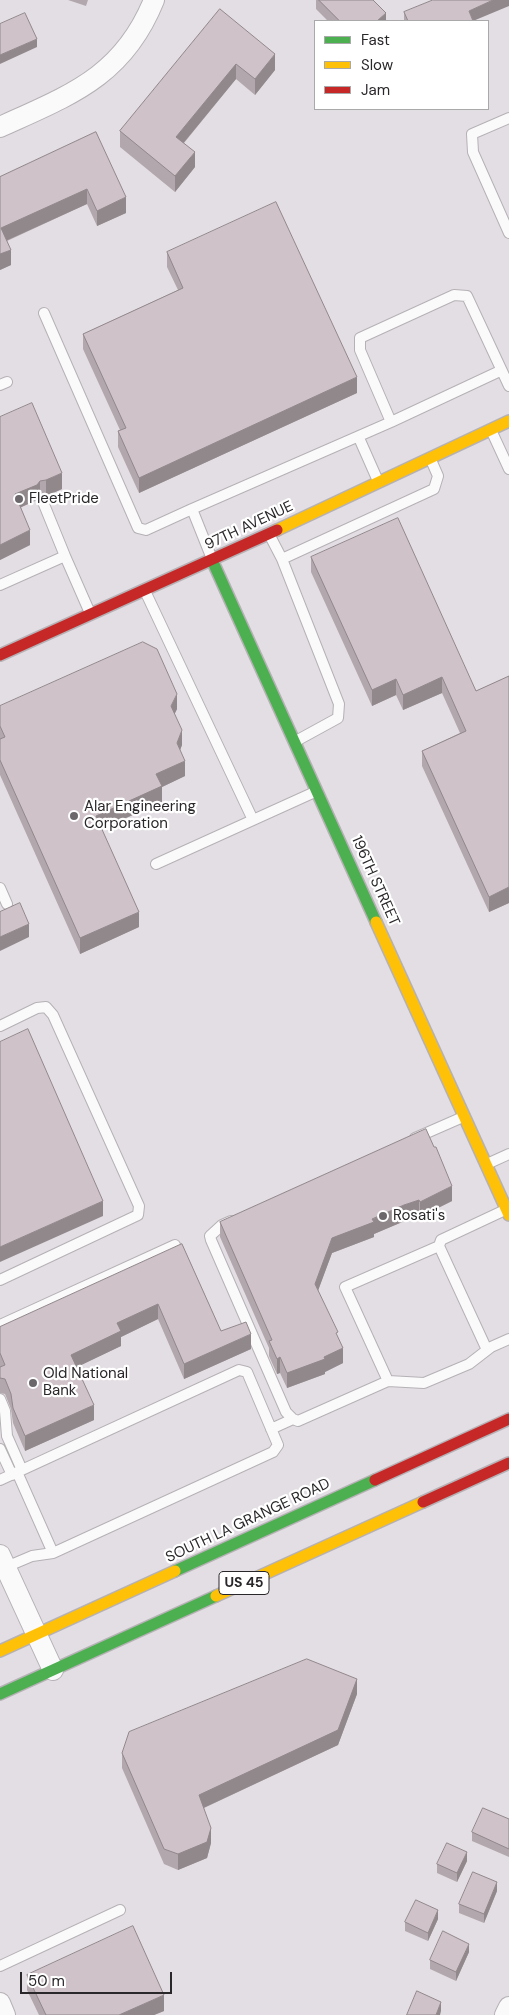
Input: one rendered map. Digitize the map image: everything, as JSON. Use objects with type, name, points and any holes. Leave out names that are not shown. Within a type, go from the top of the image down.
[{"type":"street","points":[[0,127],[66,97],[102,73],[135,38],[146,21],[154,0]]},
{"type":"street","name":"97TH AVENUE","points":[[0,655],[212,560],[509,421]]},
{"type":"street","name":"196TH STREET","points":[[212,560],[508,1212]]},
{"type":"street","name":"SOUTH LA GRANGE ROAD","points":[[0,1651],[509,1419]]},
{"type":"street","name":"US 45","points":[[0,1694],[509,1463]]},
{"type":"street","points":[[3,1561],[52,1670]]},
{"type":"street","points":[[0,2003],[5,2015]]},
{"type":"street","points":[[505,2015],[509,2006]]},
{"type":"lane","points":[[509,118],[472,134],[472,152],[509,232]]},
{"type":"lane","points":[[391,422],[360,350],[360,338],[454,295],[467,296],[500,371],[509,386]]},
{"type":"lane","points":[[44,313],[138,528],[146,530],[359,438],[500,371]]},
{"type":"lane","points":[[491,429],[509,469]]},
{"type":"lane","points":[[359,438],[379,482]]},
{"type":"lane","points":[[282,559],[434,489],[438,476],[430,458]]},
{"type":"lane","points":[[43,502],[90,614]]},
{"type":"lane","points":[[192,509],[212,560]]},
{"type":"lane","points":[[268,533],[282,559],[339,704],[338,718],[295,741]]},
{"type":"lane","points":[[0,585],[65,556]]},
{"type":"lane","points":[[145,590],[253,820]]},
{"type":"lane","points":[[156,864],[317,790]]},
{"type":"lane","points":[[0,888],[7,904]]},
{"type":"lane","points":[[0,1026],[37,1008],[46,1008],[53,1015],[139,1206],[138,1215],[0,1280]]},
{"type":"lane","points":[[401,1144],[464,1116]]},
{"type":"lane","points":[[486,1164],[509,1154]]},
{"type":"lane","points":[[487,1350],[439,1246],[441,1240],[508,1212]]},
{"type":"lane","points":[[240,1217],[222,1225],[210,1236],[211,1240],[286,1412],[292,1419],[298,1421],[388,1380],[424,1383],[469,1364],[487,1350],[509,1339]]},
{"type":"lane","points":[[0,1325],[175,1245]]},
{"type":"lane","points":[[388,1380],[345,1287],[439,1246]]},
{"type":"lane","points":[[0,1480],[239,1370],[247,1372],[278,1444],[273,1452],[54,1554],[3,1561]]},
{"type":"lane","points":[[0,1399],[5,1411],[7,1436],[17,1472],[54,1554]]},
{"type":"lane","points":[[271,1429],[292,1419]]},
{"type":"lane","points":[[0,1449],[17,1472]]},
{"type":"lane","points":[[0,1966],[120,1910]]},
{"type":"building","points":[[319,0],[373,0],[386,13],[378,20],[339,20]]},
{"type":"building","points":[[433,0],[493,0],[469,11],[473,20],[408,20],[404,12]]},
{"type":"building","points":[[220,9],[275,54],[255,79],[236,64],[176,137],[195,152],[175,176],[120,131]]},
{"type":"building","points":[[25,13],[37,39],[0,55],[0,24]]},
{"type":"building","points":[[96,132],[126,197],[97,211],[87,189],[1,228],[11,250],[0,254],[0,177]]},
{"type":"building","points":[[276,202],[357,377],[139,478],[118,431],[126,428],[83,334],[183,288],[167,252]]},
{"type":"building","name":"FleetPride","points":[[32,403],[62,473],[40,481],[37,485],[15,494],[30,530],[0,545],[0,417]]},
{"type":"building","points":[[398,518],[476,691],[509,676],[509,887],[489,897],[422,751],[466,731],[442,677],[403,695],[396,679],[372,690],[311,557]]},
{"type":"building","name":"Alar Engineering Corporation","points":[[143,642],[157,649],[177,694],[171,706],[182,730],[177,743],[185,761],[156,774],[162,786],[96,816],[139,912],[80,938],[0,760],[0,739],[5,737],[0,726],[0,706]]},
{"type":"building","points":[[20,903],[29,924],[0,937],[0,912]]},
{"type":"building","points":[[28,1029],[103,1201],[0,1247],[0,1042]]},
{"type":"building","points":[[426,1129],[434,1147],[436,1147],[452,1186],[420,1202],[419,1200],[404,1205],[372,1219],[374,1222],[332,1238],[315,1284],[338,1332],[336,1333],[343,1348],[324,1357],[325,1359],[287,1373],[280,1357],[277,1359],[269,1341],[272,1340],[220,1222]]},
{"type":"building","points":[[182,1244],[221,1331],[246,1322],[251,1334],[184,1364],[158,1304],[117,1323],[121,1331],[71,1355],[94,1405],[25,1436],[13,1408],[11,1394],[5,1379],[0,1378],[0,1367],[5,1365],[0,1353],[0,1327]]},
{"type":"building","points":[[307,1659],[357,1679],[338,1730],[199,1795],[211,1828],[207,1842],[178,1854],[164,1849],[122,1753],[129,1732]]},
{"type":"building","points":[[483,1808],[509,1819],[509,1849],[472,1832]]},
{"type":"building","points":[[447,1843],[467,1852],[457,1873],[437,1864]]},
{"type":"building","points":[[473,1872],[497,1882],[484,1914],[459,1904]]},
{"type":"building","points":[[416,1900],[438,1910],[428,1933],[405,1922]]},
{"type":"building","points":[[133,1926],[164,1995],[119,2015],[46,2015],[27,1975]]},
{"type":"building","points":[[443,1931],[469,1944],[456,1972],[430,1960]]},
{"type":"building","points":[[417,1991],[441,2002],[436,2015],[407,2015]]},
{"type":"traffic: fast","points":[[212,560],[376,922]]},
{"type":"traffic: fast","points":[[175,1571],[375,1480]]},
{"type":"traffic: fast","points":[[0,1694],[216,1596]]},
{"type":"traffic: slow","points":[[277,530],[509,421]]},
{"type":"traffic: slow","points":[[376,922],[509,1215]]},
{"type":"traffic: slow","points":[[216,1596],[423,1502]]},
{"type":"traffic: slow","points":[[0,1651],[175,1571]]},
{"type":"traffic: jam","points":[[0,655],[277,530]]},
{"type":"traffic: jam","points":[[375,1480],[509,1419]]},
{"type":"traffic: jam","points":[[423,1502],[509,1463]]},
{"type":"place","name":"FleetPride","points":[[19,499]]},
{"type":"place","name":"Alar Engineering Corporation","points":[[74,816]]},
{"type":"place","name":"Rosati's","points":[[383,1216]]},
{"type":"place","name":"Old National Bank","points":[[33,1383]]}]
